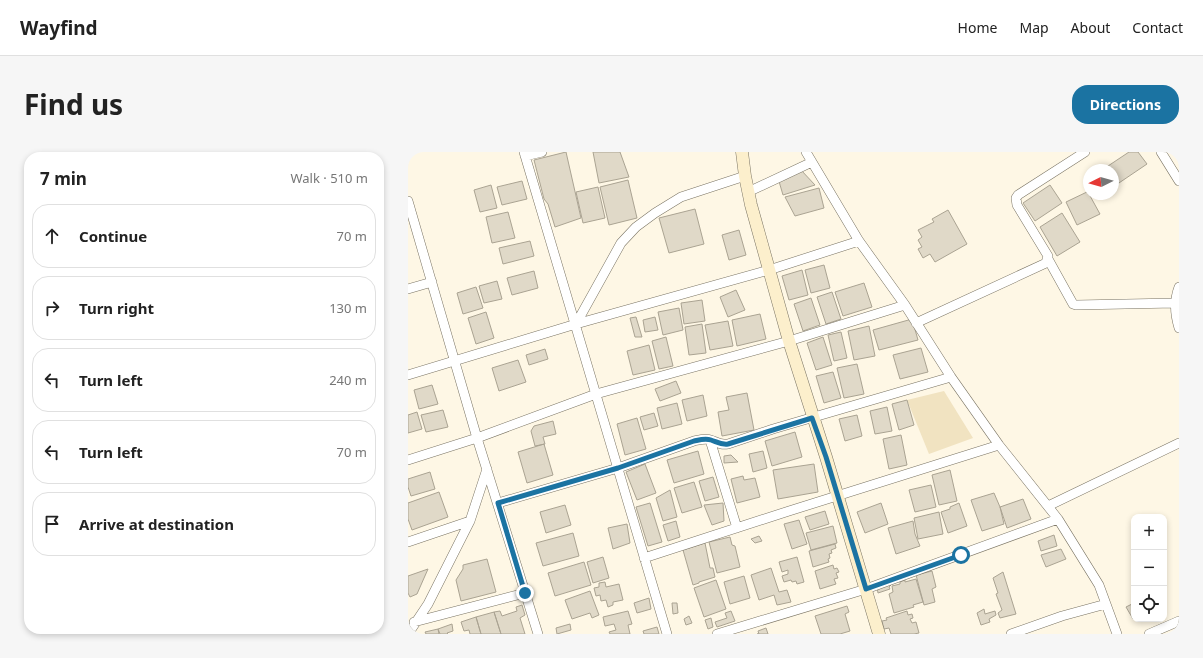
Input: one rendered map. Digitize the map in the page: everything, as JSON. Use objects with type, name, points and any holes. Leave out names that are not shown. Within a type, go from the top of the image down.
[{"type":"street","points":[[542,152],[525,154],[667,634]]},
{"type":"street","points":[[742,152],[748,192],[789,341],[812,418],[838,496],[879,634]]},
{"type":"street","points":[[806,152],[859,241],[905,305],[951,377],[999,445],[1058,519],[1099,585],[1117,634]]},
{"type":"street","points":[[1085,152],[1018,195],[1016,198],[1017,205],[1048,256],[1048,259],[1073,304],[1175,303]]},
{"type":"street","points":[[1161,152],[1179,181]]},
{"type":"street","points":[[748,192],[812,162]]},
{"type":"street","points":[[576,324],[621,243],[636,227],[681,197],[745,176]]},
{"type":"street","points":[[408,201],[477,438],[538,634]]},
{"type":"street","points":[[408,375],[576,324],[769,270],[859,241]]},
{"type":"street","points":[[916,323],[1046,263],[1048,259]]},
{"type":"street","points":[[408,289],[432,282]]},
{"type":"street","points":[[1179,287],[1175,303],[1179,328]]},
{"type":"street","points":[[408,460],[477,438],[596,394],[789,341],[905,305]]},
{"type":"street","points":[[498,503],[618,468],[701,439],[710,440],[722,445],[728,444],[951,377]]},
{"type":"street","points":[[710,440],[737,528]]},
{"type":"street","points":[[1048,506],[1179,443]]},
{"type":"street","points":[[644,558],[999,445]]},
{"type":"street","points":[[408,634],[412,623],[428,604],[470,521],[487,469]]},
{"type":"street","points":[[717,634],[866,589],[1058,519]]},
{"type":"street","points":[[408,542],[470,521]]},
{"type":"street","points":[[412,623],[525,593]]},
{"type":"street","points":[[1011,634],[1062,616],[1106,604]]},
{"type":"street","points":[[1149,634],[1179,621]]},
{"type":"shaded area","points":[[944,391],[973,438],[929,454],[907,400]]},
{"type":"building","points":[[566,152],[581,218],[555,227],[548,204],[544,199],[534,160]]},
{"type":"building","points":[[593,152],[620,152],[629,177],[599,183]]},
{"type":"building","points":[[1129,152],[1138,152],[1147,164],[1119,183],[1119,164],[1111,164]]},
{"type":"building","points":[[801,170],[815,185],[783,195],[778,178]]},
{"type":"building","points":[[628,180],[637,218],[609,225],[600,187]]},
{"type":"building","points":[[522,181],[527,199],[502,205],[497,187]]},
{"type":"building","points":[[491,185],[497,208],[480,212],[474,190]]},
{"type":"building","points":[[1050,185],[1062,203],[1035,221],[1023,203]]},
{"type":"building","points":[[598,187],[605,218],[583,223],[576,192]]},
{"type":"building","points":[[819,188],[824,208],[795,216],[785,197]]},
{"type":"building","points":[[1083,194],[1083,200],[1092,200],[1100,214],[1077,225],[1066,202]]},
{"type":"building","points":[[695,209],[704,244],[669,253],[659,218]]},
{"type":"building","points":[[948,210],[967,244],[935,262],[930,254],[923,258],[918,249],[922,247],[918,240],[922,237],[918,230],[934,222],[932,219]]},
{"type":"building","points":[[508,212],[515,238],[492,243],[486,217]]},
{"type":"building","points":[[1062,213],[1080,242],[1057,256],[1040,227]]},
{"type":"building","points":[[739,230],[746,255],[729,260],[722,235]]},
{"type":"building","points":[[530,241],[534,256],[503,264],[499,248]]},
{"type":"building","points":[[824,265],[830,288],[811,293],[805,270]]},
{"type":"building","points":[[802,270],[808,295],[789,300],[782,276]]},
{"type":"building","points":[[534,271],[538,288],[512,295],[507,278]]},
{"type":"building","points":[[497,281],[502,299],[484,303],[479,286]]},
{"type":"building","points":[[864,283],[872,307],[843,316],[835,292]]},
{"type":"building","points":[[476,287],[483,308],[463,314],[457,293]]},
{"type":"building","points":[[736,290],[745,310],[728,317],[720,297]]},
{"type":"building","points":[[832,292],[841,319],[826,324],[817,297]]},
{"type":"building","points":[[811,298],[820,325],[803,331],[794,304]]},
{"type":"building","points":[[702,300],[705,321],[684,324],[681,303]]},
{"type":"building","points":[[679,308],[683,330],[663,335],[658,312]]},
{"type":"building","points":[[486,312],[494,338],[476,344],[468,318]]},
{"type":"building","points":[[760,314],[766,339],[737,346],[732,320]]},
{"type":"building","points":[[636,317],[642,337],[635,337],[630,318]]},
{"type":"building","points":[[655,317],[658,330],[645,332],[643,320]]},
{"type":"building","points":[[912,319],[918,340],[879,350],[873,330]]},
{"type":"building","points":[[728,321],[733,346],[710,350],[705,325]]},
{"type":"building","points":[[702,324],[706,353],[689,355],[685,327]]},
{"type":"building","points":[[869,326],[875,356],[854,360],[848,331]]},
{"type":"building","points":[[841,332],[847,358],[834,361],[828,335]]},
{"type":"building","points":[[666,337],[673,366],[659,369],[652,341]]},
{"type":"building","points":[[823,337],[832,365],[816,370],[807,343]]},
{"type":"building","points":[[649,345],[655,370],[633,375],[627,351]]},
{"type":"building","points":[[921,348],[928,372],[900,379],[893,355]]},
{"type":"building","points":[[545,349],[548,359],[529,365],[526,355]]},
{"type":"building","points":[[518,360],[526,382],[499,391],[492,368]]},
{"type":"building","points":[[857,364],[864,394],[844,398],[837,368]]},
{"type":"building","points":[[833,372],[841,398],[824,403],[816,376]]},
{"type":"building","points":[[676,381],[681,393],[660,401],[655,389]]},
{"type":"building","points":[[432,385],[438,404],[419,409],[414,390]]},
{"type":"building","points":[[747,393],[754,430],[722,436],[718,412],[729,410],[726,397]]},
{"type":"building","points":[[703,395],[707,416],[687,421],[682,400]]},
{"type":"building","points":[[907,400],[914,425],[899,430],[892,404]]},
{"type":"building","points":[[677,403],[682,424],[662,429],[657,408]]},
{"type":"building","points":[[887,407],[892,431],[875,434],[870,411]]},
{"type":"building","points":[[443,410],[448,427],[426,432],[421,415]]},
{"type":"building","points":[[417,412],[422,429],[408,433],[408,415]]},
{"type":"building","points":[[654,413],[658,426],[644,430],[640,417]]},
{"type":"building","points":[[857,415],[862,436],[845,441],[839,419]]},
{"type":"building","points":[[637,418],[646,449],[625,455],[617,424]]},
{"type":"building","points":[[553,421],[556,434],[543,437],[545,444],[535,446],[531,431],[534,426]]},
{"type":"building","points":[[795,432],[802,457],[772,466],[765,441]]},
{"type":"building","points":[[901,435],[907,465],[889,469],[883,439]]},
{"type":"building","points":[[544,444],[553,475],[527,483],[518,452]]},
{"type":"building","points":[[698,451],[704,474],[674,483],[667,460]]},
{"type":"building","points":[[763,451],[767,468],[753,472],[749,454]]},
{"type":"building","points":[[731,455],[738,462],[724,463],[724,456]]},
{"type":"building","points":[[645,464],[656,493],[637,500],[626,472]]},
{"type":"building","points":[[814,464],[818,492],[778,499],[773,470]]},
{"type":"building","points":[[950,470],[957,501],[939,505],[932,475]]},
{"type":"building","points":[[430,472],[435,489],[411,496],[408,487],[408,479]]},
{"type":"building","points":[[743,476],[744,480],[755,478],[760,497],[737,503],[731,479]]},
{"type":"building","points":[[713,477],[719,497],[705,501],[699,481]]},
{"type":"building","points":[[694,482],[702,507],[682,513],[674,488]]},
{"type":"building","points":[[931,485],[936,507],[915,512],[909,490]]},
{"type":"building","points":[[670,490],[677,517],[663,521],[656,498]]},
{"type":"building","points":[[439,492],[448,517],[412,530],[408,519],[408,503]]},
{"type":"building","points":[[994,493],[1000,507],[1004,524],[982,531],[971,500]]},
{"type":"building","points":[[1023,499],[1031,519],[1007,528],[1000,507]]},
{"type":"building","points":[[650,503],[662,542],[648,546],[636,507]]},
{"type":"building","points":[[723,503],[724,521],[712,525],[704,505]]},
{"type":"building","points":[[881,503],[888,524],[865,533],[857,512]]},
{"type":"building","points":[[959,503],[967,526],[948,533],[941,512],[950,509],[950,507]]},
{"type":"building","points":[[565,505],[571,525],[546,533],[540,512]]},
{"type":"building","points":[[825,511],[829,524],[810,530],[805,517]]},
{"type":"building","points":[[939,512],[943,534],[918,539],[914,518]]},
{"type":"building","points":[[799,520],[807,544],[792,549],[784,524]]},
{"type":"building","points":[[676,521],[680,537],[668,541],[663,525]]},
{"type":"building","points":[[913,521],[915,534],[920,546],[896,554],[888,528]]},
{"type":"building","points":[[627,524],[630,543],[613,549],[608,528]]},
{"type":"building","points":[[833,526],[837,543],[811,550],[806,533]]},
{"type":"building","points":[[573,533],[579,556],[543,566],[536,543]]},
{"type":"building","points":[[1054,535],[1057,546],[1041,551],[1038,541]]},
{"type":"building","points":[[759,536],[762,541],[755,543],[751,539]]},
{"type":"building","points":[[730,537],[732,545],[735,546],[740,567],[717,573],[709,542]]},
{"type":"building","points":[[705,543],[710,568],[713,568],[715,577],[693,585],[683,550]]},
{"type":"building","points":[[835,544],[836,548],[831,550],[832,553],[829,554],[829,562],[813,567],[809,551]]},
{"type":"building","points":[[1061,549],[1066,559],[1046,567],[1041,555]]},
{"type":"building","points":[[603,557],[609,578],[593,583],[587,562]]},
{"type":"building","points":[[797,557],[804,582],[797,584],[796,581],[792,582],[791,580],[784,582],[782,576],[788,574],[788,570],[782,572],[779,562]]},
{"type":"building","points":[[487,559],[496,592],[461,601],[456,580],[463,569],[463,565]]},
{"type":"building","points":[[584,562],[591,585],[555,596],[548,573]]},
{"type":"building","points":[[833,565],[834,569],[837,568],[839,572],[836,573],[838,578],[834,579],[836,584],[820,589],[815,571]]},
{"type":"building","points":[[771,568],[779,592],[787,590],[791,602],[777,605],[774,595],[759,600],[751,575]]},
{"type":"building","points":[[428,569],[417,594],[410,597],[408,593],[408,576]]},
{"type":"building","points":[[932,571],[936,587],[932,589],[935,602],[924,605],[916,575]]},
{"type":"building","points":[[1003,572],[1016,614],[1000,618],[998,613],[1002,610],[996,594],[998,593],[993,578]]},
{"type":"building","points":[[744,576],[750,598],[730,604],[724,582]]},
{"type":"building","points":[[916,579],[923,602],[913,605],[914,607],[894,613],[889,594],[893,592],[892,586],[900,584],[900,582],[905,580],[905,582]]},
{"type":"building","points":[[716,580],[726,609],[704,617],[694,588]]},
{"type":"building","points":[[605,582],[606,587],[619,584],[623,600],[613,602],[613,605],[608,607],[606,600],[601,601],[600,595],[596,596],[594,588],[599,587],[599,583]]},
{"type":"building","points":[[892,584],[889,587],[890,589],[878,593],[877,587]]},
{"type":"building","points":[[590,591],[599,615],[592,618],[590,613],[572,619],[565,600]]},
{"type":"building","points":[[649,598],[651,609],[637,613],[634,603]]},
{"type":"building","points":[[672,603],[677,603],[678,613],[673,614]]},
{"type":"building","points":[[1131,604],[1131,616],[1126,607]]},
{"type":"building","points":[[522,605],[525,615],[520,618],[525,634],[501,634],[494,612],[500,611],[502,616],[517,611],[516,607]]},
{"type":"building","points":[[847,606],[849,612],[845,614],[850,631],[840,634],[821,634],[815,616]]},
{"type":"building","points":[[984,609],[985,614],[995,611],[996,615],[989,619],[990,622],[981,625],[977,613]]},
{"type":"building","points":[[628,611],[632,624],[628,625],[630,634],[610,634],[609,632],[616,630],[614,624],[605,626],[603,617]]},
{"type":"building","points":[[731,611],[735,621],[717,627],[715,622],[727,618],[725,613]]},
{"type":"building","points":[[907,611],[908,615],[912,614],[913,618],[910,619],[912,623],[916,622],[919,633],[891,634],[889,628],[884,629],[882,621],[887,620],[886,618]]},
{"type":"building","points":[[494,612],[501,634],[481,634],[476,617]]},
{"type":"building","points":[[689,616],[692,623],[686,625],[684,619]]},
{"type":"building","points":[[476,617],[481,634],[470,634],[469,630],[464,631],[461,622]]},
{"type":"building","points":[[711,618],[713,627],[708,629],[705,620]]},
{"type":"building","points":[[452,624],[453,631],[447,633],[448,634],[440,634],[438,629]]},
{"type":"building","points":[[570,624],[571,630],[557,634],[556,628]]},
{"type":"building","points":[[657,627],[659,634],[644,634],[643,631]]},
{"type":"building","points":[[766,628],[768,634],[759,634],[758,631]]},
{"type":"building","points":[[438,629],[439,634],[426,634],[425,632]]},
{"type":"route","points":[[525,593],[498,503],[618,468],[701,439],[710,440],[722,445],[728,444],[812,418],[826,457],[866,589],[961,555]]}]
